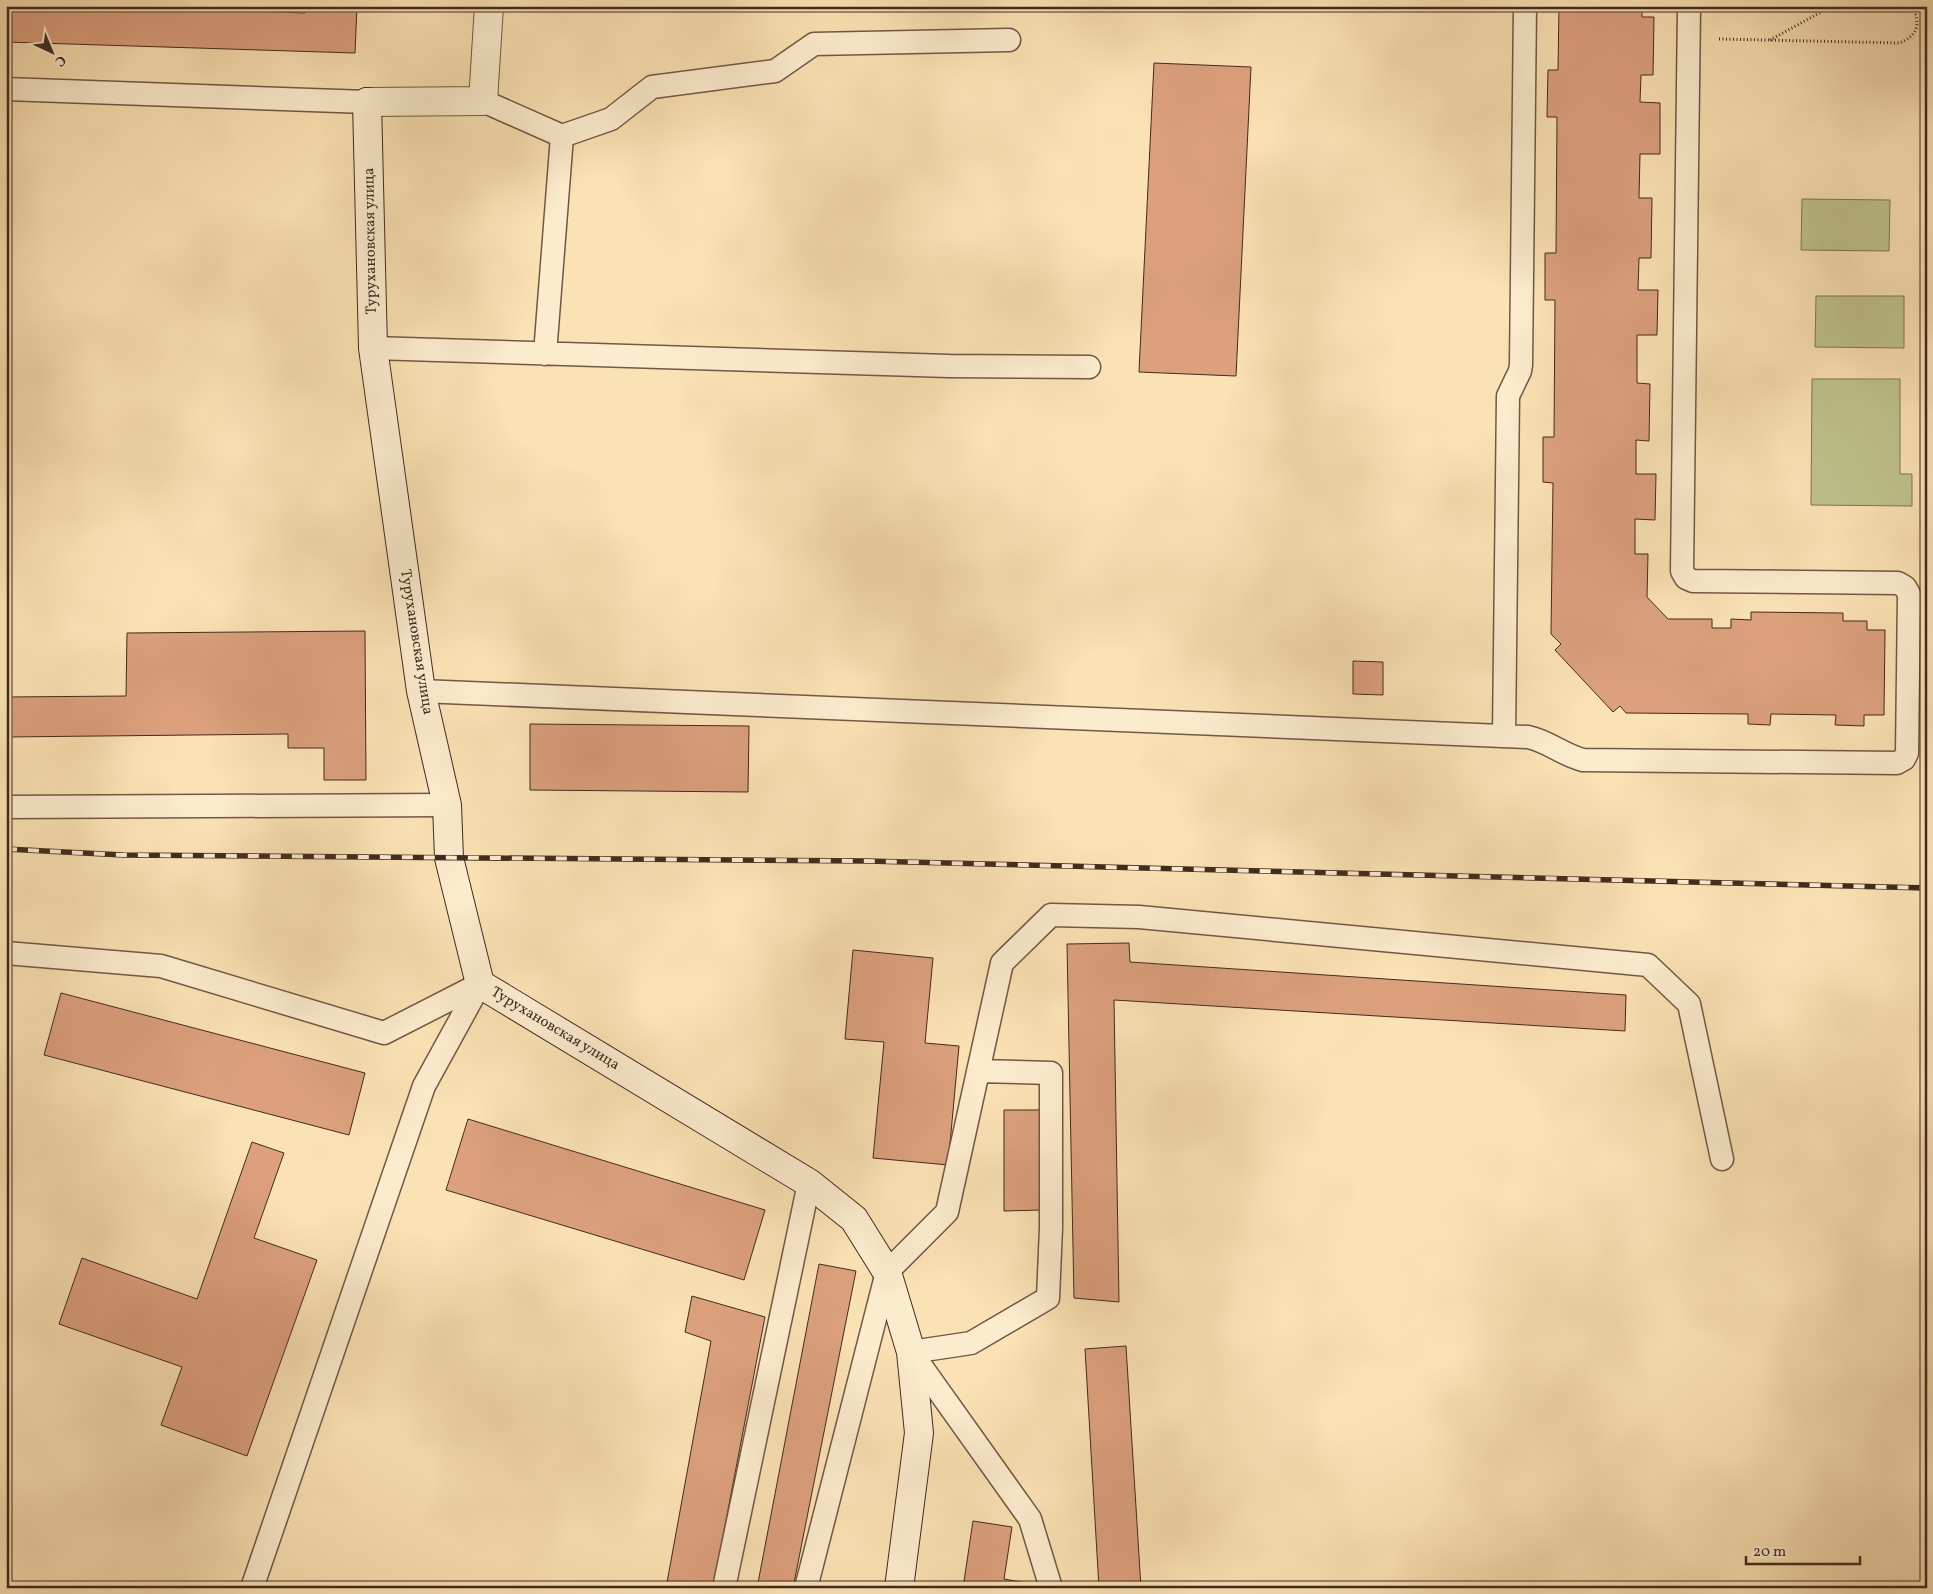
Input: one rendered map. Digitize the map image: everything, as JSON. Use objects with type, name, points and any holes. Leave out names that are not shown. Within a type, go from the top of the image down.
[{"type":"street","points":[[367,102],[483,101],[489,6]]},
{"type":"street","name":"Турухановская улица","points":[[367,102],[373,348],[421,691],[446,805],[449,858],[480,984],[809,1183],[854,1219],[886,1272],[911,1352],[919,1433],[899,1588]]},
{"type":"lane","points":[[1504,736],[1508,396],[1521,365],[1525,6]]},
{"type":"lane","points":[[421,691],[1504,736],[1538,739],[1566,754],[1583,760],[1896,763],[1904,760],[1907,753],[1909,594],[1905,587],[1898,583],[1693,581],[1686,578],[1682,571],[1688,6]]},
{"type":"lane","points":[[483,101],[562,136],[612,119],[652,87],[775,71],[814,44],[1009,40]]},
{"type":"lane","points":[[6,90],[367,102]]},
{"type":"lane","points":[[545,354],[562,136]]},
{"type":"lane","points":[[373,348],[948,366],[1089,367]]},
{"type":"lane","points":[[6,806],[446,805]]},
{"type":"lane","points":[[806,1588],[886,1272],[947,1212],[1002,963],[1052,915],[1139,917],[1648,965],[1689,1004],[1722,1159]]},
{"type":"lane","points":[[6,953],[162,966],[384,1033],[480,984]]},
{"type":"lane","points":[[252,1588],[424,1086],[480,984]]},
{"type":"lane","points":[[978,1071],[1052,1073],[1051,1228],[1048,1298],[971,1343],[911,1352],[1030,1519],[1051,1588]]},
{"type":"lane","points":[[724,1588],[809,1183]]},
{"type":"path","points":[[1769,40],[1832,6]]},
{"type":"path","points":[[1688,38],[1899,43],[1907,40],[1915,33],[1917,15],[1912,6]]},
{"type":"green space","points":[[1802,199],[1890,200],[1889,251],[1801,250]]},
{"type":"green space","points":[[1816,296],[1904,296],[1904,348],[1815,347]]},
{"type":"green space","points":[[1812,379],[1900,379],[1900,474],[1912,474],[1912,506],[1811,505]]},
{"type":"building","points":[[6,6],[101,6],[305,13],[305,6],[357,6],[355,53],[6,42]]},
{"type":"building","points":[[1559,6],[1642,6],[1642,17],[1654,17],[1653,75],[1641,75],[1640,102],[1660,103],[1660,154],[1640,154],[1639,198],[1652,198],[1651,258],[1639,258],[1638,290],[1658,290],[1657,335],[1637,335],[1637,383],[1650,384],[1649,441],[1636,440],[1636,474],[1656,474],[1655,520],[1635,519],[1635,554],[1648,554],[1647,597],[1668,619],[1712,619],[1712,628],[1731,628],[1731,619],[1751,620],[1751,612],[1843,613],[1843,621],[1867,621],[1867,630],[1885,630],[1884,715],[1864,715],[1864,726],[1835,725],[1836,715],[1771,714],[1770,725],[1748,724],[1748,714],[1626,713],[1620,706],[1613,712],[1555,650],[1561,644],[1551,634],[1553,483],[1543,482],[1543,437],[1554,437],[1555,300],[1545,300],[1545,253],[1556,253],[1557,117],[1547,117],[1548,70],[1558,70]]},
{"type":"building","points":[[1154,63],[1251,67],[1236,376],[1139,372]]},
{"type":"building","points":[[365,631],[366,780],[324,780],[324,748],[288,748],[288,734],[6,737],[6,697],[126,696],[127,633]]},
{"type":"building","points":[[1353,661],[1383,662],[1383,695],[1353,694]]},
{"type":"building","points":[[530,724],[749,726],[748,792],[530,790]]},
{"type":"building","points":[[1129,943],[1130,962],[1626,995],[1625,1031],[1114,1000],[1119,1302],[1074,1298],[1067,944]]},
{"type":"building","points":[[853,950],[933,958],[925,1043],[959,1046],[948,1165],[873,1158],[884,1042],[845,1039]]},
{"type":"building","points":[[61,993],[365,1073],[349,1135],[44,1055]]},
{"type":"building","points":[[1004,1110],[1042,1110],[1042,1210],[1004,1211]]},
{"type":"building","points":[[468,1119],[765,1210],[744,1280],[446,1190]]},
{"type":"building","points":[[252,1142],[284,1153],[254,1238],[317,1260],[247,1456],[161,1425],[182,1367],[59,1324],[82,1258],[197,1299]]},
{"type":"building","points":[[819,1264],[856,1271],[793,1588],[757,1588]]},
{"type":"building","points":[[692,1296],[765,1317],[713,1588],[666,1588],[711,1341],[685,1332]]},
{"type":"building","points":[[1126,1346],[1141,1588],[1099,1588],[1085,1349]]},
{"type":"building","points":[[973,1521],[1012,1527],[1004,1579],[1037,1585],[1037,1588],[963,1588]]},
{"type":"railway","points":[[6,849],[123,855],[866,861],[1927,888]]}]
